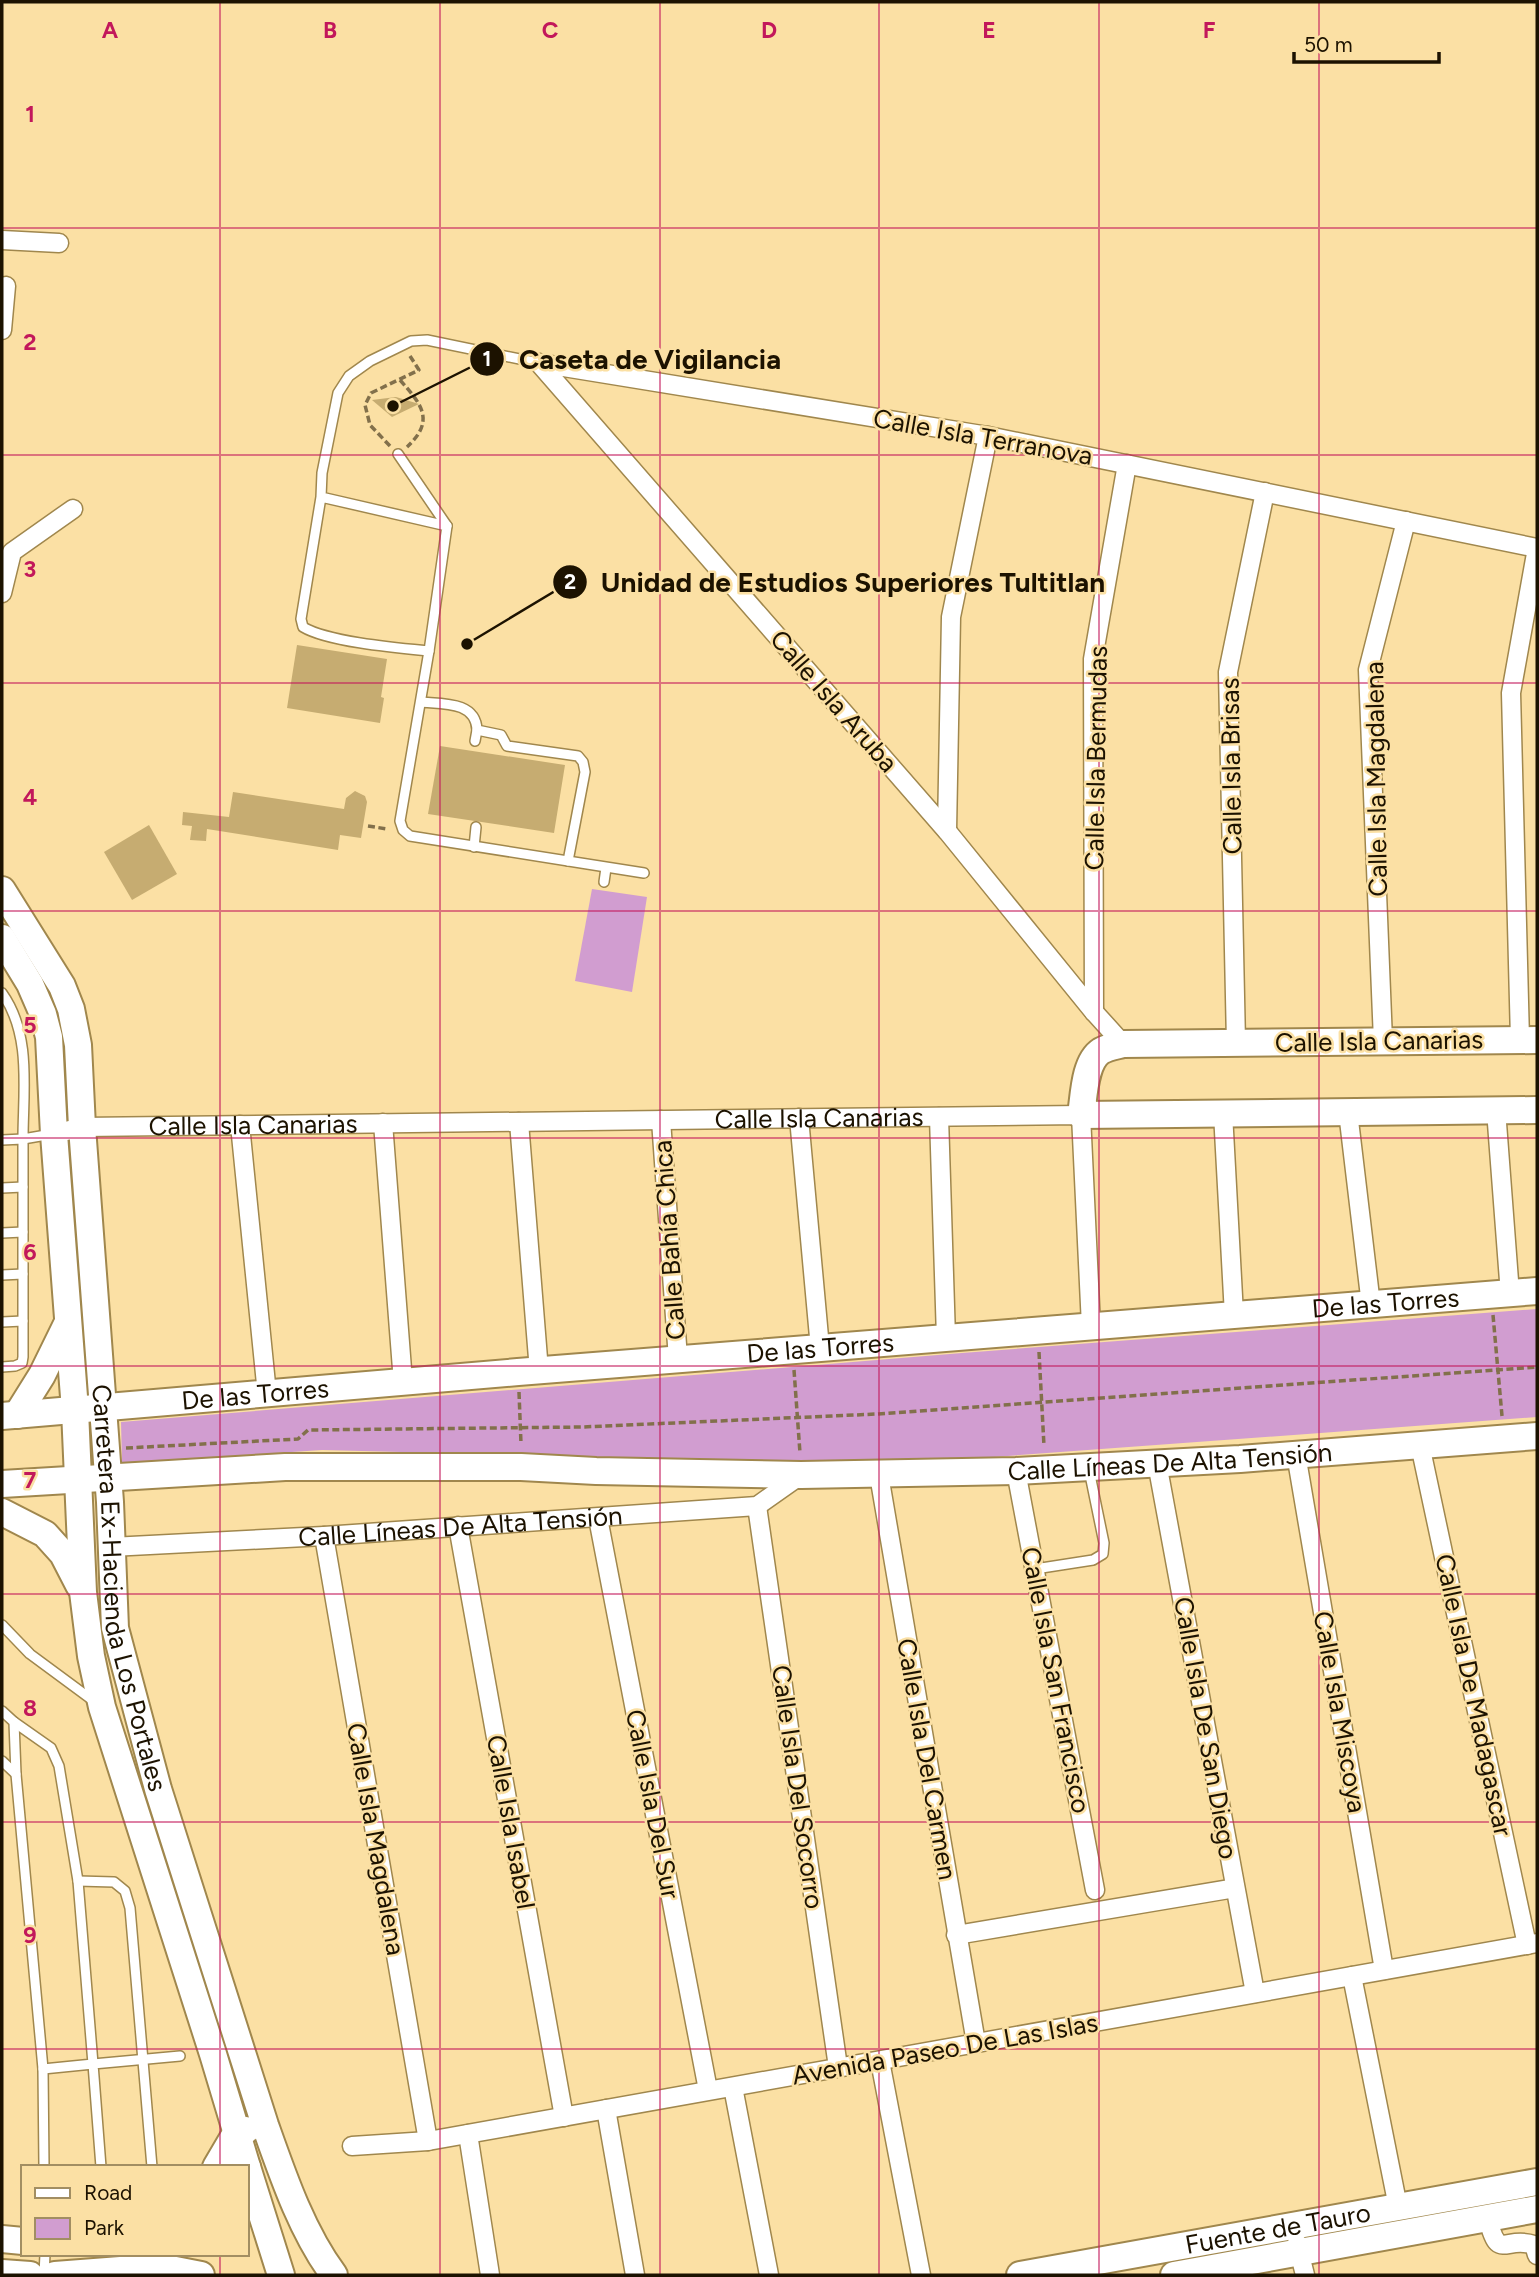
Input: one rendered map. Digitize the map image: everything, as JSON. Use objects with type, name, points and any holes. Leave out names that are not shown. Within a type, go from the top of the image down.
[{"type":"main road","name":"Carretera Ex-Hacienda Los Portales","points":[[2,890],[62,986],[71,1009],[78,1045],[107,1449],[115,1628],[158,1789],[265,2125],[279,2165],[318,2254],[334,2275]]},
{"type":"main road","name":"Carretera Ex-Hacienda Los Portales","points":[[2,939],[30,984],[43,1014],[49,1037],[75,1410],[83,1592],[91,1656],[102,1707],[246,2165]]},
{"type":"main road","name":"Calle Isla Canarias","points":[[1081,1115],[1090,1068],[1097,1055],[1104,1049],[1123,1044],[1529,1040]]},
{"type":"main road","points":[[1081,1115],[1537,1110]]},
{"type":"main road","name":"De las Torres","points":[[9,1415],[528,1371],[1537,1292]]},
{"type":"main road","points":[[9,1415],[52,1358],[68,1322]]},
{"type":"main road","name":"Calle Líneas De Alta Tensión","points":[[2,1484],[285,1467],[522,1467],[801,1475],[1016,1471],[1537,1436]]},
{"type":"main road","points":[[2,1512],[45,1534],[63,1554],[83,1592]]},
{"type":"main road","points":[[130,1796],[158,1789]]},
{"type":"main road","points":[[217,2165],[236,2133],[265,2125]]},
{"type":"main road","name":"Carretera Ex-Hacienda Los Portales","points":[[248,2170],[281,2275]]},
{"type":"main road","name":"Fuente de Tauro","points":[[1020,2275],[1537,2182]]},
{"type":"main road","points":[[1180,2275],[1302,2264],[1488,2218],[1537,2209]]},
{"type":"main road","points":[[2,2239],[21,2241]]},
{"type":"main road","points":[[55,2275],[160,2260],[201,2275]]},
{"type":"main road","points":[[2,2273],[30,2275]]},
{"type":"street","points":[[2,240],[59,243]]},
{"type":"street","points":[[2,323],[6,286]]},
{"type":"street","name":"Calle Isla Terranova","points":[[539,363],[988,436],[1537,548]]},
{"type":"street","name":"Calle Isla Aruba","points":[[539,363],[947,831],[1123,1044]]},
{"type":"street","points":[[947,831],[951,617],[988,436]]},
{"type":"street","name":"Calle Isla Bermudas","points":[[1094,1012],[1093,659],[1128,464]]},
{"type":"street","name":"Calle Isla Brisas","points":[[1236,1043],[1228,672],[1265,492]]},
{"type":"street","points":[[2,593],[7,553],[73,509]]},
{"type":"street","name":"Calle Isla Magdalena","points":[[1383,1041],[1368,670],[1406,521]]},
{"type":"street","points":[[1529,1040],[1511,693],[1537,548]]},
{"type":"street","points":[[1496,1110],[1500,1295]]},
{"type":"street","points":[[1348,1112],[1371,1304]]},
{"type":"street","points":[[1223,1114],[1234,1315]]},
{"type":"street","points":[[1081,1115],[1091,1326]]},
{"type":"street","name":"Calle Isla Canarias","points":[[54,1134],[82,1127],[1081,1115]]},
{"type":"street","points":[[939,1117],[946,1338]]},
{"type":"street","points":[[799,1118],[820,1348]]},
{"type":"street","name":"Calle Bahía Chica","points":[[661,1120],[678,1359]]},
{"type":"street","points":[[519,1122],[528,1371]]},
{"type":"street","points":[[383,1124],[403,1382]]},
{"type":"street","points":[[240,1125],[267,1394]]},
{"type":"street","name":"Calle Isla De Madagascar","points":[[1420,1445],[1532,1944]]},
{"type":"street","name":"Calle Isla Miscoya","points":[[1296,1454],[1384,1970]]},
{"type":"street","name":"Calle Isla De San Diego","points":[[1157,1463],[1255,1993]]},
{"type":"street","name":"Calle Isla San Francisco","points":[[1016,1471],[1095,1890]]},
{"type":"street","points":[[757,1506],[801,1475]]},
{"type":"street","name":"Calle Isla Del Carmen","points":[[879,1475],[976,2043]]},
{"type":"street","name":"Calle Líneas De Alta Tensión","points":[[111,1547],[324,1536],[757,1506]]},
{"type":"street","name":"Calle Isla Del Socorro","points":[[757,1506],[838,2067]]},
{"type":"street","name":"Calle Isla Del Sur","points":[[598,1518],[708,2090]]},
{"type":"street","name":"Calle Isla Isabel","points":[[458,1526],[564,2117]]},
{"type":"street","name":"Calle Isla Magdalena","points":[[324,1536],[428,2141]]},
{"type":"street","points":[[956,1936],[1235,1888]]},
{"type":"street","name":"Avenida Paseo De Las Islas","points":[[352,2146],[428,2141],[1532,1944]]},
{"type":"street","points":[[1352,1976],[1398,2207]]},
{"type":"street","points":[[880,2061],[921,2275]]},
{"type":"street","points":[[733,2087],[769,2275]]},
{"type":"street","points":[[606,2109],[635,2275]]},
{"type":"street","points":[[468,2134],[490,2275]]},
{"type":"street","points":[[1488,2218],[1492,2238],[1496,2243],[1503,2246],[1526,2243],[1534,2245],[1537,2255]]},
{"type":"street","points":[[1293,2226],[1302,2264]]},
{"type":"lane","name":"Calle Isla Terranova","points":[[403,345],[411,341],[427,340],[539,363]]},
{"type":"lane","points":[[403,345],[349,376],[338,393],[322,473],[321,497],[301,619],[303,627],[310,632],[429,651]]},
{"type":"lane","points":[[398,454],[447,526],[400,821],[403,830],[410,836],[644,873]]},
{"type":"lane","points":[[321,497],[447,526]]},
{"type":"lane","points":[[421,702],[457,704],[477,722],[475,741]]},
{"type":"lane","points":[[477,730],[501,735],[508,746],[578,756],[583,762],[585,772],[568,861]]},
{"type":"lane","points":[[474,847],[476,827]]},
{"type":"lane","points":[[604,882],[606,867]]},
{"type":"lane","points":[[2,993],[11,1007],[23,1048],[22,1363],[2,1367]]},
{"type":"lane","points":[[2,1140],[54,1134]]},
{"type":"lane","points":[[2,1188],[23,1187]]},
{"type":"lane","points":[[2,1233],[23,1232]]},
{"type":"lane","points":[[2,1275],[23,1274]]},
{"type":"lane","points":[[2,1322],[23,1321]]},
{"type":"lane","points":[[1035,1569],[1093,1560],[1103,1554],[1104,1543],[1088,1467]]},
{"type":"lane","points":[[2,1625],[30,1654],[102,1707]]},
{"type":"lane","points":[[2,1711],[51,1748],[59,1766],[78,1881],[101,2165]]},
{"type":"lane","points":[[14,1722],[16,1774],[43,2069],[44,2165]]},
{"type":"lane","points":[[2,1761],[16,1774]]},
{"type":"lane","points":[[78,1881],[114,1882],[125,1891],[130,1908],[152,2165]]},
{"type":"lane","points":[[43,2069],[180,2056]]},
{"type":"lane","points":[[44,2275],[45,2256]]},
{"type":"path","points":[[400,380],[421,404],[423,420],[410,445],[398,454],[370,425],[365,405],[372,393],[419,370],[403,345]]},
{"type":"path","points":[[1500,1295],[1498,1370],[1504,1439]]},
{"type":"path","points":[[1038,1331],[1045,1469]]},
{"type":"path","points":[[793,1350],[801,1475]]},
{"type":"path","points":[[107,1449],[298,1439],[308,1430],[520,1427],[797,1417],[1537,1367]]},
{"type":"path","points":[[522,1467],[520,1427],[528,1371]]},
{"type":"green space","points":[[592,889],[647,897],[632,992],[575,981]]},
{"type":"green space","points":[[1537,1309],[1537,1417],[953,1460],[710,1460],[322,1450],[122,1463],[121,1422]]},
{"type":"building","points":[[396,397],[419,404],[392,417],[372,400]]},
{"type":"building","points":[[297,645],[387,659],[380,723],[287,708]]},
{"type":"building","points":[[440,746],[565,765],[554,833],[428,814]]},
{"type":"building","points":[[355,791],[365,796],[367,802],[361,838],[340,835],[338,850],[207,829],[206,841],[190,840],[192,826],[182,825],[183,812],[229,817],[233,792],[344,809],[346,798]]},
{"type":"building","points":[[149,825],[177,874],[132,900],[104,852]]},
{"type":"place","name":"Caseta de Vigilancia","points":[[393,406]]},
{"type":"place","name":"Unidad de Estudios Superiores Tultitlan","points":[[467,644]]}]
